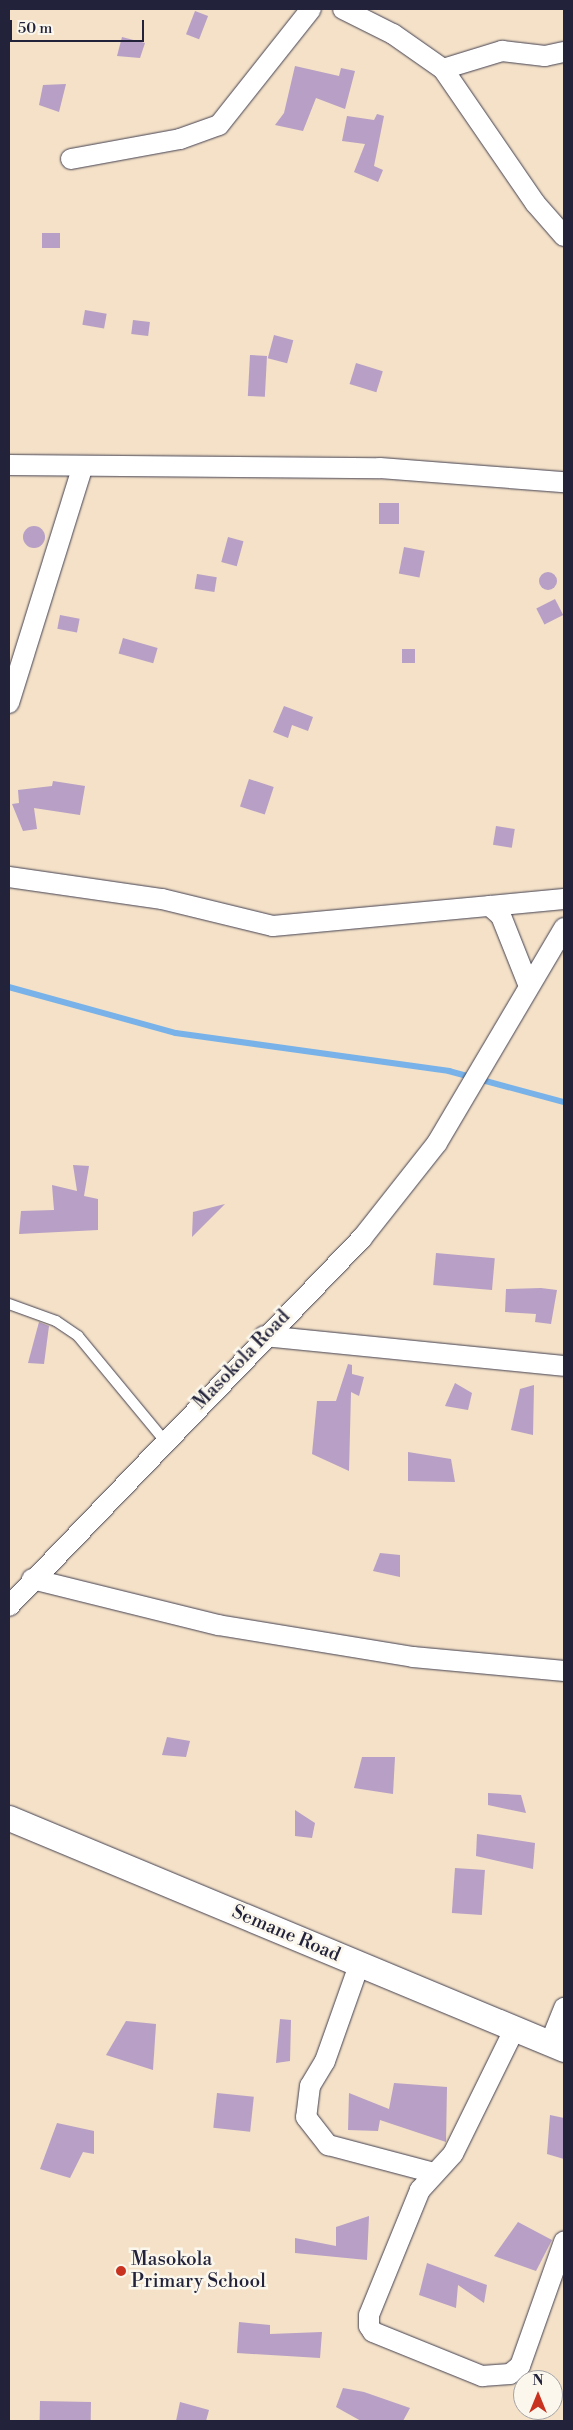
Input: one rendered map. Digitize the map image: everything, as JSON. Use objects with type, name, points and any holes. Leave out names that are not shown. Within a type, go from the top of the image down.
[{"type":"street","points":[[70,159],[180,139],[219,125],[311,9]]},
{"type":"street","points":[[343,9],[393,34],[443,69],[535,203],[564,236]]},
{"type":"street","points":[[443,69],[502,51],[544,56],[564,52]]},
{"type":"street","points":[[9,465],[82,468],[380,468],[564,482]]},
{"type":"street","points":[[9,703],[82,468]]},
{"type":"street","points":[[9,877],[162,899],[274,926],[564,899]]},
{"type":"street","points":[[490,906],[501,916],[528,984]]},
{"type":"street","points":[[528,984],[564,928]]},
{"type":"street","name":"Masokola Road","points":[[9,1606],[164,1440],[362,1238],[462,1104],[490,1049],[528,984]]},
{"type":"street","points":[[264,1336],[564,1366]]},
{"type":"street","points":[[32,1580],[218,1625],[413,1657],[564,1670]]},
{"type":"street","name":"Semane Road","points":[[9,1818],[557,2046]]},
{"type":"street","points":[[359,1964],[325,2060],[310,2086],[306,2117],[328,2145],[434,2173]]},
{"type":"street","points":[[557,2046],[564,2008]]},
{"type":"street","points":[[515,2028],[453,2154],[420,2190],[369,2315],[373,2332],[482,2376],[510,2374],[520,2366],[564,2242]]},
{"type":"lane","points":[[9,1304],[56,1321],[78,1336],[164,1440]]},
{"type":"building","points":[[195,11],[208,16],[199,39],[186,34]]},
{"type":"building","points":[[122,37],[145,43],[140,58],[117,56]]},
{"type":"building","points":[[295,66],[339,76],[341,68],[355,71],[345,109],[316,98],[303,131],[275,125],[284,113]]},
{"type":"building","points":[[66,84],[59,112],[39,105],[43,85]]},
{"type":"building","points":[[377,114],[384,116],[374,166],[383,170],[378,182],[354,172],[365,144],[342,141],[347,116],[374,120]]},
{"type":"building","points":[[42,233],[60,233],[60,248],[42,248]]},
{"type":"building","points":[[85,310],[107,314],[104,329],[82,325]]},
{"type":"building","points":[[133,320],[150,322],[148,336],[131,334]]},
{"type":"building","points":[[274,335],[293,340],[287,363],[268,358]]},
{"type":"building","points":[[250,355],[267,356],[265,397],[248,396]]},
{"type":"building","points":[[356,363],[383,371],[376,392],[350,384]]},
{"type":"building","points":[[379,503],[399,503],[399,524],[379,524]]},
{"type":"building","points":[[34,526],[42,529],[45,537],[42,545],[34,548],[26,545],[23,537],[26,529]]},
{"type":"building","points":[[228,537],[243,541],[237,566],[221,562]]},
{"type":"building","points":[[404,547],[425,551],[419,578],[399,574]]},
{"type":"building","points":[[548,572],[554,575],[557,581],[554,587],[548,590],[542,587],[539,581],[542,575]]},
{"type":"building","points":[[197,574],[217,577],[214,592],[195,589]]},
{"type":"building","points":[[555,599],[563,615],[544,625],[536,609]]},
{"type":"building","points":[[60,615],[80,619],[77,633],[57,629]]},
{"type":"building","points":[[123,638],[158,648],[153,663],[119,653]]},
{"type":"building","points":[[402,649],[415,649],[415,663],[402,663]]},
{"type":"building","points":[[284,706],[313,717],[308,731],[292,725],[288,738],[273,732]]},
{"type":"building","points":[[249,779],[274,787],[265,815],[240,807]]},
{"type":"building","points":[[53,781],[85,786],[80,815],[34,808],[37,829],[23,831],[12,804],[19,803],[18,790],[52,786]]},
{"type":"building","points":[[496,826],[515,829],[512,848],[493,845]]},
{"type":"building","points":[[73,1165],[89,1166],[84,1196],[98,1199],[98,1230],[19,1234],[21,1211],[54,1210],[52,1185],[77,1191]]},
{"type":"building","points":[[225,1204],[192,1237],[193,1212]]},
{"type":"building","points":[[436,1253],[495,1258],[492,1290],[433,1285]]},
{"type":"building","points":[[541,1288],[557,1290],[551,1324],[535,1322],[536,1314],[505,1312],[506,1289]]},
{"type":"building","points":[[39,1322],[49,1326],[44,1364],[28,1363]]},
{"type":"building","points":[[348,1364],[352,1365],[352,1374],[364,1377],[359,1396],[351,1392],[349,1471],[312,1454],[317,1401],[336,1401]]},
{"type":"building","points":[[455,1383],[472,1393],[468,1410],[445,1406]]},
{"type":"building","points":[[534,1385],[533,1435],[511,1430],[520,1389]]},
{"type":"building","points":[[408,1452],[451,1459],[455,1482],[408,1481]]},
{"type":"building","points":[[380,1553],[400,1555],[400,1577],[373,1571]]},
{"type":"building","points":[[167,1737],[190,1741],[186,1757],[162,1755]]},
{"type":"building","points":[[362,1757],[395,1757],[393,1794],[354,1788]]},
{"type":"building","points":[[488,1793],[521,1795],[526,1813],[488,1805]]},
{"type":"building","points":[[295,1810],[315,1823],[312,1838],[295,1836]]},
{"type":"building","points":[[477,1834],[535,1843],[533,1869],[476,1856]]},
{"type":"building","points":[[455,1868],[485,1870],[482,1915],[452,1913]]},
{"type":"building","points":[[280,2019],[291,2020],[290,2061],[276,2063]]},
{"type":"building","points":[[126,2021],[156,2024],[153,2070],[106,2055]]},
{"type":"building","points":[[394,2083],[447,2087],[446,2142],[380,2120],[378,2131],[348,2130],[349,2093],[389,2109]]},
{"type":"building","points":[[217,2093],[254,2097],[250,2132],[213,2128]]},
{"type":"building","points":[[550,2115],[564,2118],[564,2159],[547,2154]]},
{"type":"building","points":[[57,2123],[94,2131],[94,2154],[83,2152],[70,2178],[40,2169]]},
{"type":"building","points":[[369,2216],[367,2260],[295,2253],[295,2238],[336,2246],[336,2227]]},
{"type":"building","points":[[518,2222],[552,2240],[536,2271],[494,2256]]},
{"type":"building","points":[[427,2263],[487,2285],[484,2303],[458,2285],[456,2308],[419,2295]]},
{"type":"building","points":[[239,2322],[270,2325],[270,2334],[322,2332],[320,2358],[237,2353]]},
{"type":"building","points":[[343,2388],[364,2392],[410,2408],[403,2421],[361,2421],[336,2407]]},
{"type":"building","points":[[40,2401],[91,2402],[91,2421],[40,2421]]},
{"type":"building","points":[[180,2402],[209,2410],[206,2421],[176,2421]]},
{"type":"waterway","points":[[9,987],[176,1033],[449,1071],[564,1102]]},
{"type":"place","name":"Masokola Primary School","points":[[121,2271]]}]
